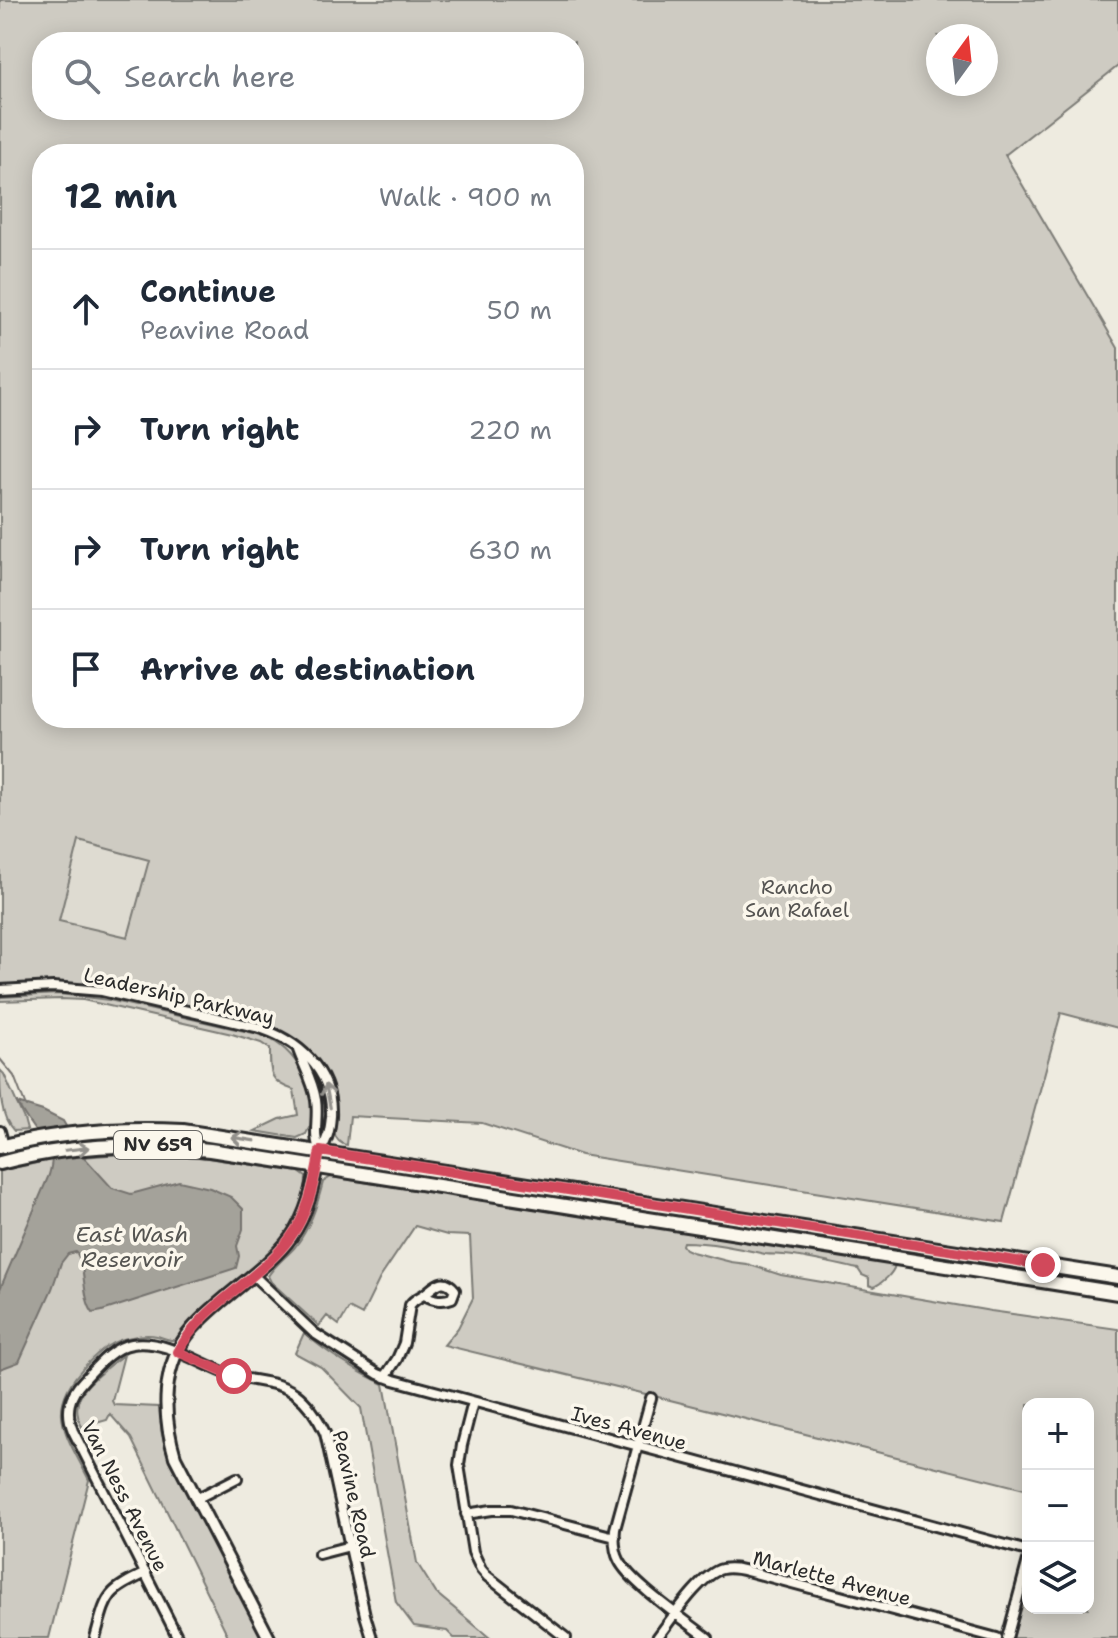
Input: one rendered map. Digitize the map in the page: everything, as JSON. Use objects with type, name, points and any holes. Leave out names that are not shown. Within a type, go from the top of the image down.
[{"type":"main road","name":"NV 659","points":[[2,1155],[32,1140],[86,1132],[150,1129],[218,1135],[1118,1277]]},
{"type":"main road","name":"NV 659","points":[[2,1155],[157,1145],[210,1150],[1118,1293]]},
{"type":"main road","points":[[771,1238],[774,1223]]},
{"type":"street","name":"Leadership Parkway","points":[[0,990],[71,987],[114,993],[256,1027],[280,1036],[305,1053],[318,1068],[328,1088],[330,1124],[328,1137],[320,1151]]},
{"type":"street","points":[[269,1638],[175,1457],[167,1426],[167,1389],[178,1352],[188,1334],[278,1253],[297,1229],[307,1206],[320,1151],[315,1136],[317,1114],[314,1090],[298,1050]]},
{"type":"street","points":[[0,1131],[2,1155]]},
{"type":"street","name":"Ives Avenue","points":[[253,1275],[314,1333],[385,1377],[1022,1549]]},
{"type":"street","points":[[385,1377],[404,1343],[410,1305],[414,1299],[424,1295]]},
{"type":"street","name":"Van Ness Avenue","points":[[178,1352],[145,1343],[120,1347],[82,1382],[68,1407],[73,1431],[178,1638]]},
{"type":"street","name":"Peavine Road","points":[[178,1352],[234,1376],[286,1388],[313,1411],[325,1433],[372,1638]]},
{"type":"street","points":[[651,1398],[617,1522],[616,1553],[625,1569],[640,1584],[708,1638]]},
{"type":"street","points":[[473,1402],[459,1465],[473,1552],[481,1569],[495,1582],[566,1638]]},
{"type":"street","points":[[196,1499],[237,1478]]},
{"type":"street","points":[[466,1514],[511,1510],[615,1537]]},
{"type":"street","points":[[319,1554],[350,1546]]},
{"type":"street","name":"Marlette Avenue","points":[[657,1638],[707,1576],[728,1568],[997,1638]]},
{"type":"street","points":[[95,1638],[110,1594],[122,1584],[146,1573]]},
{"type":"street","points":[[1007,1638],[1022,1582]]},
{"type":"shaded area","points":[[79,841],[149,860],[128,937],[58,921]]},
{"type":"green space","name":"Rancho San Rafael","points":[[0,0],[1118,0],[1118,66],[1005,155],[1118,348],[1118,1028],[1061,1013],[1004,1222],[581,1155],[482,1123],[350,1116],[347,1145],[338,1141],[331,1131],[333,1115],[313,1058],[291,1037],[266,1024],[93,985],[54,982],[0,985]],"holes":[[[79,841],[149,860],[128,937],[59,921]]]},
{"type":"green space","points":[[59,994],[109,1000],[262,1035],[286,1051],[303,1073],[311,1099],[311,1128],[297,1138],[255,1131],[280,1119],[298,1115],[294,1090],[275,1080],[270,1049],[261,1043],[83,1000],[0,1001],[0,997]]},
{"type":"green space","points":[[0,1070],[27,1130],[14,1131],[6,1119]]},
{"type":"green space","points":[[134,1153],[201,1157],[299,1172],[306,1177],[303,1200],[276,1245],[205,1310],[182,1336],[173,1340],[154,1335],[125,1338],[96,1355],[73,1381],[65,1395],[63,1422],[89,1480],[49,1638],[0,1638],[0,1171],[55,1159]]},
{"type":"green space","points":[[331,1177],[895,1265],[887,1278],[874,1287],[869,1285],[869,1278],[858,1269],[828,1262],[714,1244],[683,1242],[682,1245],[692,1252],[781,1275],[1118,1329],[1118,1638],[1013,1638],[1022,1604],[1022,1614],[1094,1614],[1094,1398],[1022,1398],[1022,1488],[444,1345],[458,1328],[473,1298],[470,1236],[447,1235],[415,1226],[380,1278],[362,1315],[349,1308],[339,1325],[327,1316],[319,1326],[268,1276],[305,1232],[323,1182]]},
{"type":"green space","points":[[304,1333],[342,1361],[384,1384],[417,1563],[436,1593],[490,1638],[454,1638],[447,1631],[414,1626],[396,1602],[361,1408],[321,1367],[295,1353]]},
{"type":"green space","points":[[124,1355],[112,1401],[114,1405],[159,1407],[169,1460],[263,1638],[229,1638],[131,1438],[110,1414],[107,1420],[82,1427],[77,1410],[80,1395],[96,1377]]},
{"type":"water","name":"East Wash Reservoir","points":[[17,1103],[63,1121],[83,1156],[112,1188],[131,1194],[179,1181],[210,1188],[231,1197],[243,1209],[236,1268],[93,1313],[87,1299],[82,1266],[76,1252],[68,1254],[61,1263],[19,1362],[0,1369],[0,1289],[49,1175],[52,1160],[48,1147]]},
{"type":"waterway","points":[[0,1059],[14,1076],[26,1107]]},
{"type":"route","points":[[234,1376],[178,1352],[198,1323],[278,1253],[297,1229],[311,1195],[320,1151],[1043,1265]]}]
